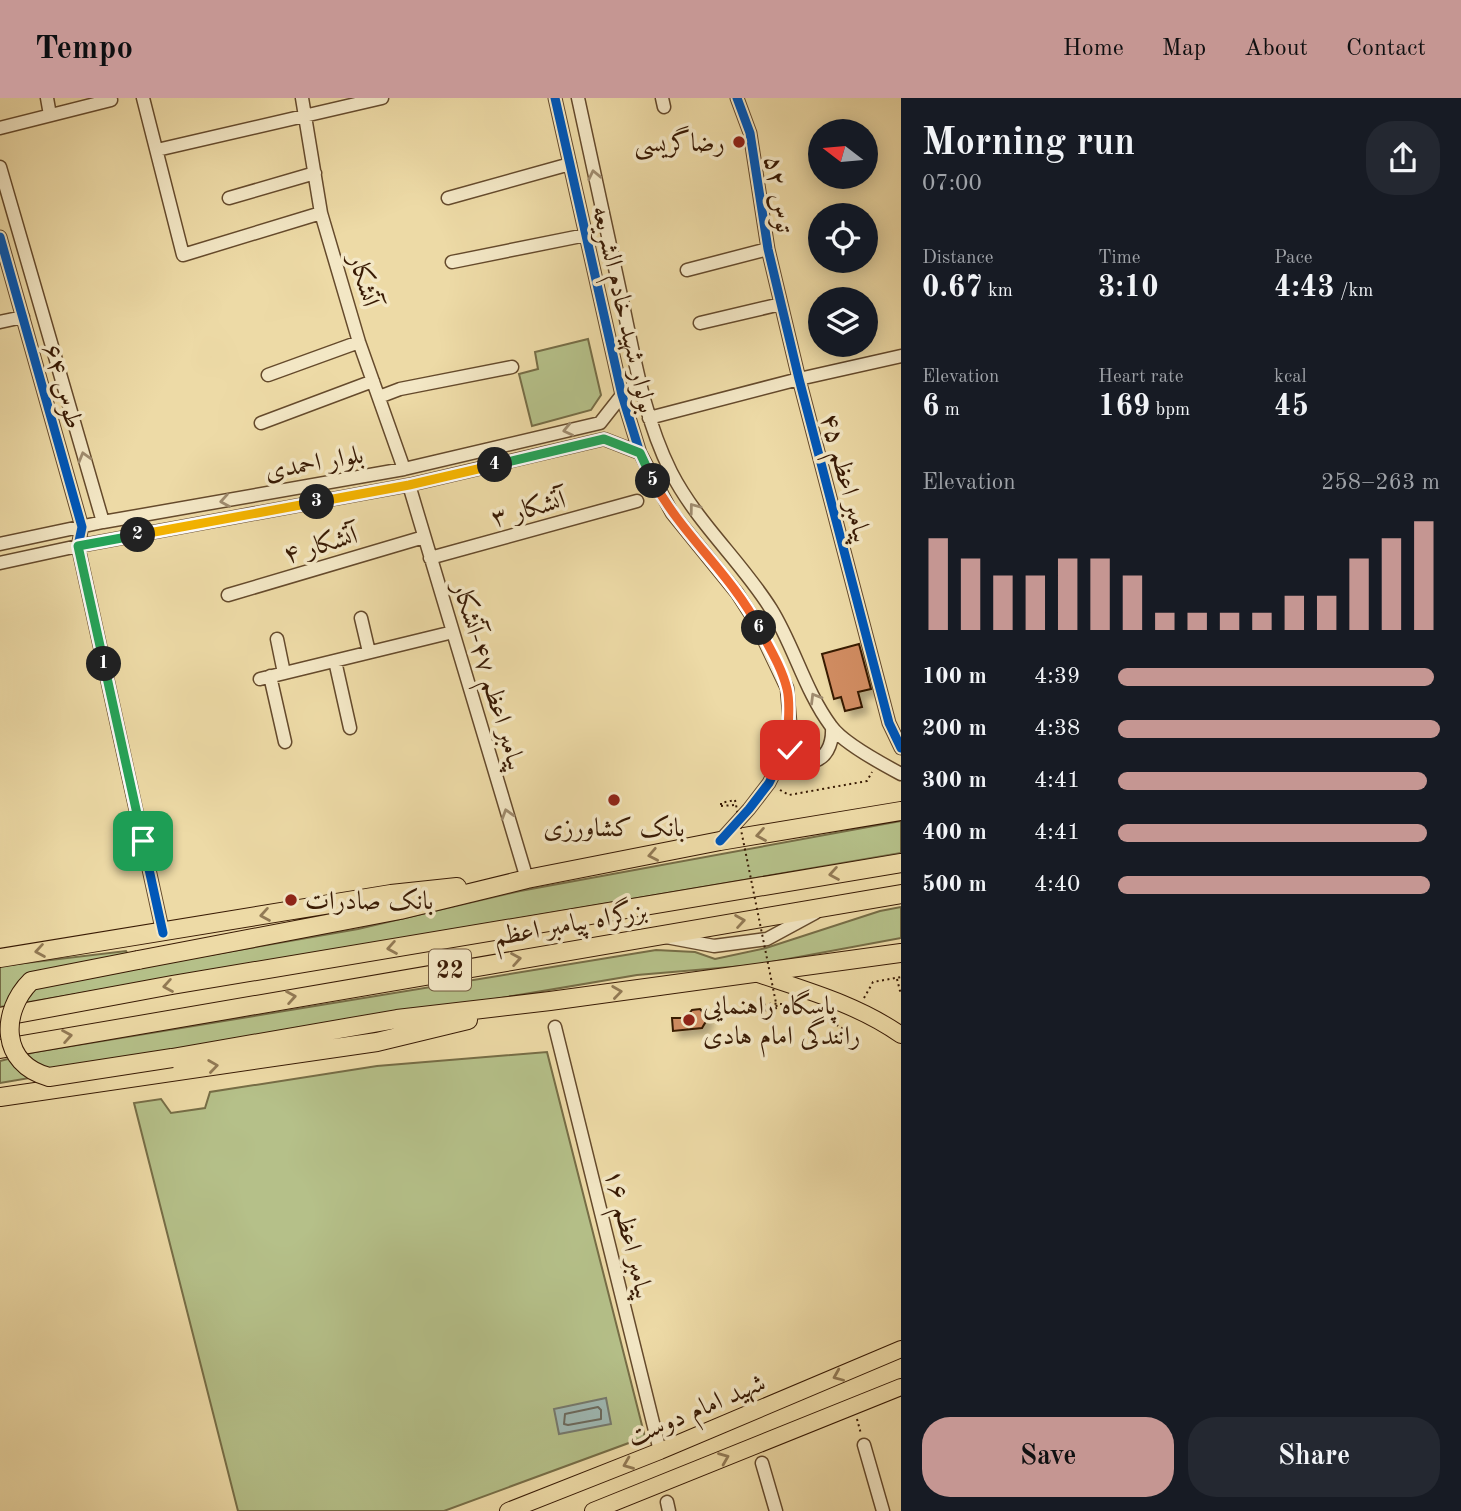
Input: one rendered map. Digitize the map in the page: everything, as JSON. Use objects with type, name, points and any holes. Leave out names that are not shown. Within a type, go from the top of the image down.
[{"type":"highway","points":[[901,811],[720,841],[527,879],[400,910],[31,981],[18,990],[8,1004],[3,1019],[3,1036],[9,1051],[19,1064],[33,1073],[48,1077],[397,1019],[901,953]]},
{"type":"highway","name":"بزرگراه پیامبر اعظم","points":[[0,1017],[173,985],[901,863]]},
{"type":"highway","points":[[0,958],[391,894],[527,879]]},
{"type":"highway","name":"بزرگراه پیامبر اعظم","points":[[0,1049],[901,894]]},
{"type":"highway","points":[[0,1097],[377,1042],[550,1001]]},
{"type":"main road","points":[[755,972],[858,1010],[901,1035]]},
{"type":"main road","name":"شهید امام دوست","points":[[508,1511],[660,1451],[901,1349]]},
{"type":"main road","points":[[598,1510],[901,1387]]},
{"type":"street","points":[[47,98],[50,115]]},
{"type":"street","points":[[143,98],[183,255],[321,213]]},
{"type":"street","name":"آتشکار","points":[[302,98],[321,213],[359,342],[404,469]]},
{"type":"street","points":[[156,150],[382,98]]},
{"type":"street","name":"بولوار شهید خادم الشریعه","points":[[555,98],[622,395],[640,453],[672,513],[737,593],[773,654],[787,688],[790,723],[787,739],[769,783],[750,810],[720,841]]},
{"type":"street","name":"بولوار شهید خادم الشریعه","points":[[578,98],[649,418],[667,464],[688,501],[753,581],[773,611],[832,728],[877,762],[901,774]]},
{"type":"street","name":"توس ۵۲","points":[[737,98],[750,133],[768,249],[799,379]]},
{"type":"street","points":[[0,128],[111,100]]},
{"type":"street","points":[[447,198],[570,164]]},
{"type":"street","name":"طوس ۶۴","points":[[0,167],[103,522]]},
{"type":"street","points":[[229,198],[315,173]]},
{"type":"street","points":[[452,262],[586,234]]},
{"type":"street","name":"طوس ۶۴","points":[[0,237],[82,527],[78,546]]},
{"type":"street","points":[[687,270],[768,249]]},
{"type":"street","points":[[700,323],[781,304]]},
{"type":"street","points":[[0,322],[23,317]]},
{"type":"street","points":[[268,375],[359,342]]},
{"type":"street","points":[[649,418],[901,356]]},
{"type":"street","points":[[379,397],[400,388],[512,367]]},
{"type":"street","name":"پیامبر اعظم ۴۵","points":[[799,379],[889,723],[901,748]]},
{"type":"street","points":[[261,423],[373,381]]},
{"type":"street","points":[[622,395],[600,423],[604,429],[604,439],[640,453]]},
{"type":"street","name":"بلوار احمدی","points":[[0,544],[103,522],[404,469],[600,423]]},
{"type":"street","name":"بلوار احمدی","points":[[0,563],[409,485],[604,439]]},
{"type":"street","name":"پیامبر اعظم ۴۷-آتشکار","points":[[409,485],[527,879]]},
{"type":"street","name":"آتشکار ۳","points":[[430,558],[638,501]]},
{"type":"street","points":[[103,522],[78,546],[163,933]]},
{"type":"street","name":"آتشکار ۴","points":[[228,595],[424,537]]},
{"type":"street","points":[[361,618],[369,652]]},
{"type":"street","points":[[285,742],[265,678],[453,632]]},
{"type":"street","points":[[277,639],[284,673]]},
{"type":"street","points":[[335,661],[350,729]]},
{"type":"street","points":[[787,739],[790,750],[798,758],[809,761],[820,759],[828,752],[833,741],[832,728]]},
{"type":"street","name":"پیامبر اعظم ۱۶","points":[[555,1027],[660,1451]]},
{"type":"street","points":[[864,1445],[883,1511]]},
{"type":"street","points":[[762,1463],[776,1511]]},
{"type":"path","points":[[769,783],[789,795],[867,781],[877,762]]},
{"type":"path","points":[[721,806],[720,803],[735,800],[778,1008],[763,1011],[762,1005],[772,1003],[793,1005],[826,1018],[845,1030],[873,982],[900,977],[901,995]]},
{"type":"path","points":[[854,1406],[864,1445]]},
{"type":"green space","points":[[588,339],[601,395],[591,410],[532,426],[519,374],[538,369],[535,352]]},
{"type":"green space","points":[[901,821],[901,853],[0,1007],[0,966],[126,951],[136,968],[358,929],[520,891]]},
{"type":"green space","points":[[901,907],[901,938],[755,965],[637,975],[0,1083],[0,1061],[35,1052],[656,950],[695,952],[715,959],[766,948],[880,911]]},
{"type":"green space","points":[[547,1052],[645,1437],[444,1511],[238,1511],[134,1103],[161,1099],[171,1113],[205,1108],[210,1092],[377,1066]]},
{"type":"water","points":[[606,1398],[611,1424],[559,1434],[554,1409]]},
{"type":"building","points":[[859,644],[871,689],[858,692],[862,707],[845,711],[841,697],[834,699],[822,654]]},
{"type":"building","points":[[700,1009],[708,1018],[702,1028],[673,1031],[672,1018],[684,1018],[684,1015],[688,1015],[692,1010]]},
{"type":"cycle path","points":[[555,98],[622,395],[640,453],[672,513],[737,593],[755,621],[787,688],[790,723],[780,761],[769,783],[720,841]]},
{"type":"cycle path","points":[[737,98],[750,133],[768,249],[799,379],[889,723],[901,748]]},
{"type":"cycle path","points":[[0,237],[82,527],[78,546],[163,933]]},
{"type":"place","name":"رضاگریسی","points":[[739,142]]},
{"type":"place","name":"بانک کشاورزی","points":[[614,800]]},
{"type":"place","name":"بانک صادرات","points":[[291,900]]},
{"type":"place","name":"پاسگاه راهنمایی رانندگی امام هادی","points":[[689,1020]]},
{"type":"route","points":[[143,841],[78,546],[409,485],[604,439],[640,453],[672,513],[737,593],[755,621],[787,688],[790,723],[787,739],[790,750]]}]
